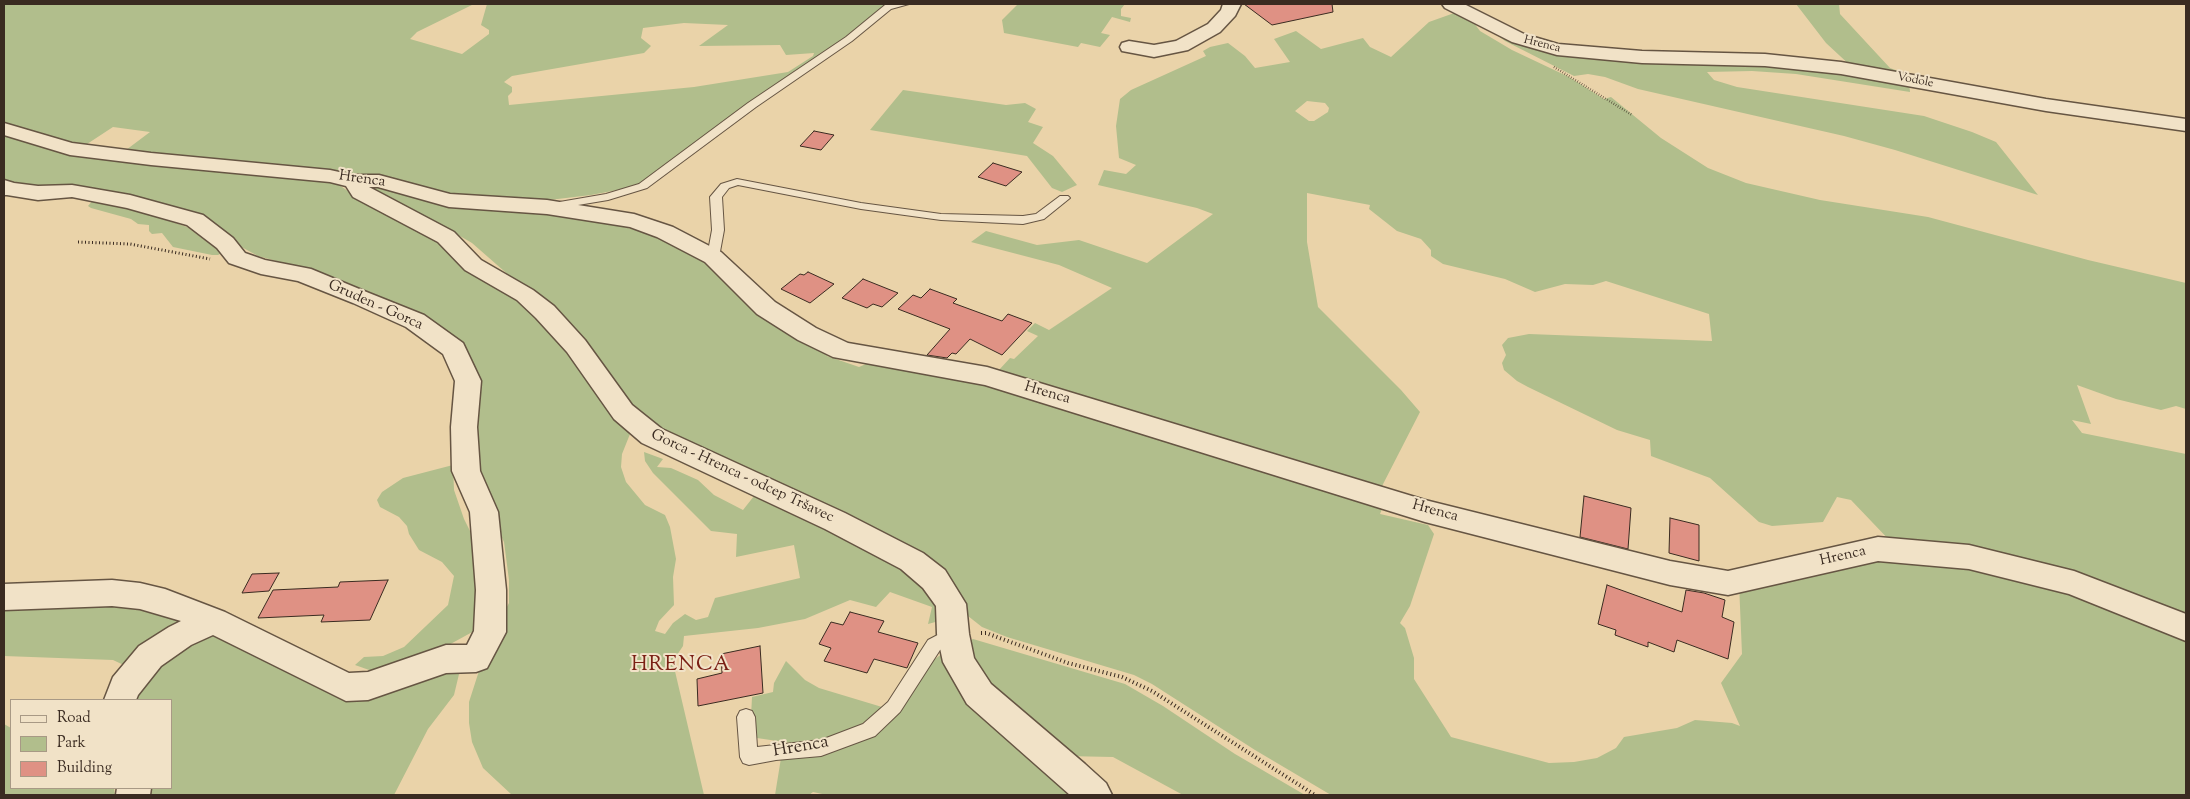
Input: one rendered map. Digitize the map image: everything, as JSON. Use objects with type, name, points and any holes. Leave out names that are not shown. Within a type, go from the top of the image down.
[{"type":"street","points":[[1129,47],[1154,51],[1181,46],[1214,28],[1229,12],[1232,4]]},
{"type":"street","name":"Hrenca","points":[[1451,4],[1512,36],[1532,43],[1583,53],[1642,57]]},
{"type":"street","name":"Vodole","points":[[1642,57],[1765,60],[1833,67],[2039,103],[2186,125]]},
{"type":"street","name":"Hrenca","points":[[4,129],[70,149],[151,159],[330,176],[354,181],[379,181],[449,200],[547,207],[634,221],[665,232],[713,257],[766,308],[806,334],[842,352],[987,376],[1425,511],[1670,573],[1728,583],[1878,549],[1969,557],[2074,583],[2186,628]]},
{"type":"street","name":"Gorca - Hrenca - odcep Tršavec","points":[[354,181],[362,192],[446,237],[473,264],[525,295],[545,312],[576,346],[623,412],[652,436],[835,521],[912,561],[934,579],[952,604],[953,634],[959,662],[979,694],[1094,795]]},
{"type":"street","name":"Gruden - Gorca","points":[[4,186],[7,189],[38,193],[72,191],[130,202],[195,220],[225,243],[238,258],[262,267],[303,274],[370,302],[415,321],[454,349],[468,381],[464,427],[466,471],[484,512],[489,557],[490,632],[476,658],[446,659],[368,686],[346,687],[214,621]]},
{"type":"street","points":[[4,597],[121,594],[165,602],[214,621]]},
{"type":"street","points":[[120,699],[125,687],[150,656],[180,636],[214,621]]},
{"type":"lane","points":[[547,207],[624,193],[643,186],[752,105],[849,39],[888,7],[904,4]]},
{"type":"lane","points":[[713,257],[718,230],[716,197],[725,186],[737,182],[813,195],[861,206],[950,217],[1023,220],[1040,217],[1064,198]]},
{"type":"lane","name":"Hrenca","points":[[746,717],[749,757],[776,752],[821,748],[869,730],[894,707],[934,645],[953,634]]},
{"type":"path","points":[[1546,63],[1587,86],[1632,115]]},
{"type":"path","points":[[78,242],[130,244],[219,260],[238,258]]},
{"type":"path","points":[[953,634],[986,633],[1068,663],[1122,677],[1152,691],[1315,795]]},
{"type":"green space","points":[[4,4],[474,4],[417,32],[410,39],[462,54],[489,34],[489,30],[481,25],[487,4],[898,4],[887,5],[873,15],[864,25],[647,180],[633,187],[591,195],[541,201],[457,196],[386,176],[122,153],[150,132],[113,127],[84,146],[4,125]],"holes":[[[684,23],[728,25],[699,46],[780,45],[786,55],[814,53],[813,56],[788,72],[694,87],[509,105],[508,96],[512,92],[512,87],[504,82],[512,76],[644,53],[651,46],[641,38],[643,28]]]},
{"type":"green space","points":[[1018,4],[1125,4],[1121,9],[1121,16],[1131,18],[1130,22],[1112,17],[1101,33],[1110,35],[1100,47],[1081,43],[1078,47],[1004,33],[1002,20]]},
{"type":"green space","points":[[1796,4],[1839,4],[1840,14],[1890,68],[1928,82],[1853,68],[1826,43]]},
{"type":"green space","points":[[1457,12],[1471,19],[1480,31],[1512,50],[1569,77],[1604,99],[1611,97],[1661,138],[1708,168],[1746,183],[1820,200],[1928,217],[2088,260],[2186,283],[2186,409],[2176,406],[2161,410],[2116,399],[2077,385],[2091,424],[2072,420],[2082,433],[2186,454],[2186,621],[2078,581],[1893,544],[1851,500],[1837,497],[1823,522],[1772,526],[1759,522],[1710,478],[1651,456],[1650,440],[1617,430],[1528,387],[1504,370],[1502,363],[1506,355],[1502,345],[1508,338],[1529,334],[1712,341],[1709,314],[1606,281],[1593,285],[1565,284],[1535,292],[1505,279],[1443,264],[1431,256],[1431,250],[1421,239],[1397,231],[1369,209],[1370,205],[1307,193],[1307,242],[1318,307],[1401,390],[1420,412],[1380,490],[1002,375],[999,370],[1010,358],[1014,359],[1038,336],[1027,331],[1035,323],[1049,330],[1112,288],[1059,265],[971,242],[986,231],[1037,245],[1079,240],[1147,263],[1213,214],[1197,208],[1098,185],[1104,170],[1126,174],[1136,165],[1119,158],[1116,126],[1120,99],[1131,90],[1206,56],[1203,51],[1210,47],[1228,43],[1245,56],[1255,68],[1290,62],[1274,39],[1296,31],[1321,49],[1363,38],[1370,47],[1391,57],[1429,22]],"holes":[[[1307,101],[1325,103],[1329,108],[1328,112],[1314,121],[1309,121],[1295,111]]]},
{"type":"green space","points":[[1495,31],[1511,40],[1765,64],[1909,82],[1910,92],[1796,74],[1752,71],[1707,72],[1714,80],[1737,87],[1924,116],[1972,132],[1996,142],[2038,195],[1844,136],[1638,89],[1605,77],[1588,74],[1574,76],[1505,41],[1493,32]]},
{"type":"green space","points":[[903,90],[1006,105],[1025,103],[1036,109],[1028,122],[1043,127],[1033,143],[1053,156],[1077,185],[1062,192],[1052,188],[1027,156],[870,130]]},
{"type":"green space","points":[[4,132],[68,152],[317,178],[336,183],[354,195],[449,244],[542,318],[627,426],[630,434],[622,454],[621,467],[626,482],[645,505],[665,515],[670,527],[676,559],[673,577],[674,605],[659,621],[655,631],[665,634],[673,623],[685,614],[696,620],[708,617],[715,598],[800,578],[794,545],[736,557],[737,534],[711,531],[653,473],[645,461],[644,452],[663,459],[657,467],[671,468],[698,480],[714,495],[743,510],[758,491],[869,542],[941,599],[939,621],[928,624],[932,607],[890,592],[876,607],[850,600],[805,619],[758,628],[684,636],[683,646],[675,658],[674,667],[704,795],[512,795],[483,768],[472,742],[469,723],[469,702],[487,646],[509,603],[509,580],[504,542],[480,491],[463,354],[302,268],[258,256],[236,244],[195,215],[23,189],[4,184]]},
{"type":"green space","points":[[375,187],[593,219],[651,234],[709,263],[826,353],[827,356],[859,367],[873,361],[962,377],[1384,504],[1380,514],[1428,525],[1434,534],[1410,606],[1400,623],[1405,628],[1414,658],[1414,679],[1451,737],[1549,763],[1574,762],[1597,758],[1616,748],[1624,737],[1677,728],[1695,720],[1732,723],[1740,726],[1721,683],[1742,654],[1739,583],[1904,556],[1952,561],[2085,595],[2186,633],[2186,795],[1331,795],[1255,750],[1152,684],[1134,675],[1007,637],[982,627],[968,616],[961,596],[653,432],[552,313],[472,243],[369,190]]},
{"type":"green space","points":[[94,199],[141,211],[187,227],[222,253],[212,255],[173,247],[162,233],[152,234],[149,231],[149,225],[138,224],[131,219],[91,208],[88,206]]},
{"type":"green space","points":[[453,465],[454,490],[464,519],[482,555],[476,630],[434,653],[372,671],[355,665],[364,657],[383,656],[404,647],[448,605],[454,576],[442,562],[419,550],[409,534],[407,526],[399,517],[380,507],[377,500],[382,492],[403,478]]},
{"type":"green space","points":[[95,594],[192,615],[128,667],[113,660],[4,656],[4,601]]},
{"type":"green space","points":[[201,633],[225,637],[314,678],[460,670],[454,695],[428,729],[394,795],[143,795],[146,789],[172,789],[172,699],[132,699],[143,676]]},
{"type":"green space","points":[[973,639],[1125,684],[1163,706],[1235,754],[1305,795],[1183,795],[1113,757],[1065,756],[983,681],[964,644]]},
{"type":"green space","points":[[943,653],[1083,795],[827,795],[813,792],[809,795],[775,795],[781,758],[850,744],[880,732],[902,709],[927,665]]},
{"type":"green space","points":[[786,661],[805,680],[819,688],[882,707],[878,714],[850,731],[820,739],[791,743],[750,737],[752,697],[773,692],[774,683]]},
{"type":"green space","points":[[4,724],[10,727],[10,789],[114,789],[115,795],[4,795]]},
{"type":"building","points":[[1244,4],[1332,4],[1333,12],[1272,25]]},
{"type":"building","points":[[814,131],[834,135],[821,150],[800,146]]},
{"type":"building","points":[[993,163],[1022,172],[1006,186],[978,177]]},
{"type":"building","points":[[808,272],[834,284],[810,303],[781,289],[800,274],[804,275]]},
{"type":"building","points":[[863,279],[898,293],[882,307],[873,304],[867,308],[842,298]]},
{"type":"building","points":[[930,289],[957,299],[953,303],[1002,321],[1008,314],[1032,323],[1002,355],[970,339],[956,354],[952,353],[947,358],[927,355],[950,329],[898,309],[913,295],[921,298]]},
{"type":"building","points":[[1584,496],[1631,508],[1628,549],[1580,537]]},
{"type":"building","points":[[1670,518],[1699,525],[1699,561],[1669,553]]},
{"type":"building","points":[[279,573],[269,591],[242,593],[252,574]]},
{"type":"building","points":[[388,580],[370,620],[321,622],[324,615],[258,618],[273,590],[338,587],[340,582]]},
{"type":"building","points":[[1607,585],[1682,612],[1686,590],[1704,593],[1725,600],[1722,617],[1734,622],[1728,659],[1677,640],[1674,652],[1648,642],[1648,647],[1615,635],[1616,630],[1598,624]]},
{"type":"building","points":[[850,612],[884,621],[878,632],[918,643],[907,668],[874,659],[867,673],[824,661],[831,648],[819,644],[831,622],[843,625]]},
{"type":"building","points":[[760,646],[763,693],[698,706],[697,679],[722,673],[721,654]]},
{"type":"district","name":"HRENCA","points":[[681,666]]}]
